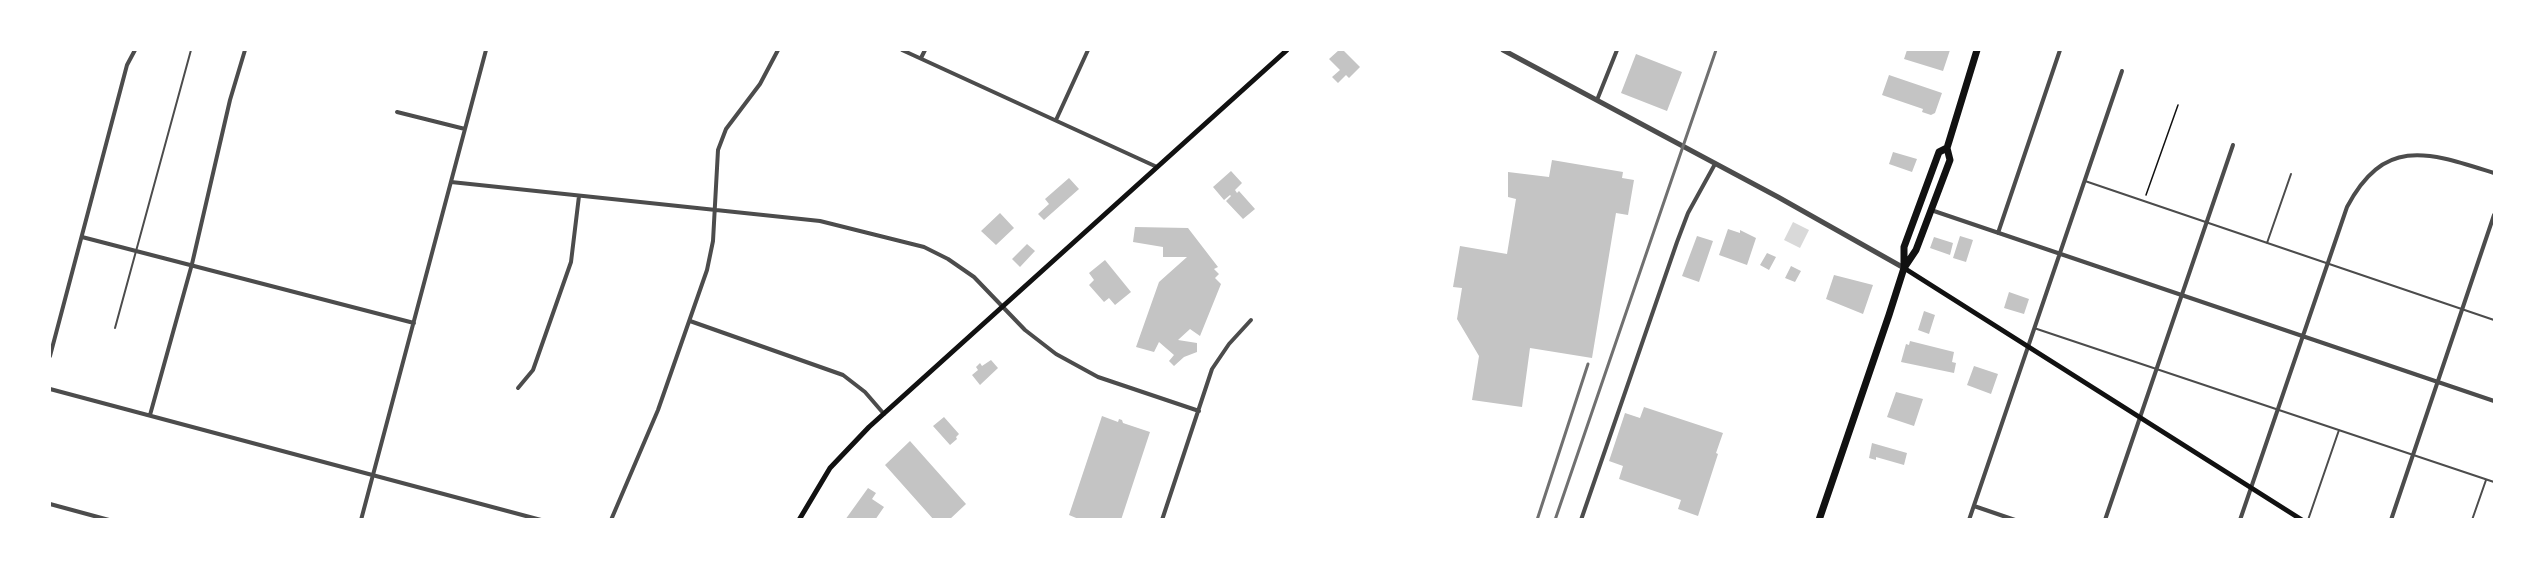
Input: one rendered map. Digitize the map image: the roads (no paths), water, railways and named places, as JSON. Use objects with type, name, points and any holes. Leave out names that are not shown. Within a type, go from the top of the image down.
[{"type":"highway","points":[[1819,519],[1904,268],[1916,249],[1950,160],[1947,148],[1977,50]]},
{"type":"highway","points":[[1904,268],[1904,247],[1939,152],[1947,148]]},
{"type":"main road","points":[[799,519],[830,468],[852,442],[1287,50]]},
{"type":"main road","points":[[1904,268],[2027,348],[2302,519]]},
{"type":"street","points":[[50,356],[127,64],[135,50]]},
{"type":"street","points":[[150,416],[192,264],[230,100],[245,50]]},
{"type":"street","points":[[361,519],[486,50]]},
{"type":"street","points":[[611,519],[658,410],[707,270],[715,211],[716,162],[726,129],[760,84],[778,50]]},
{"type":"street","points":[[902,50],[1158,168]]},
{"type":"street","points":[[921,58],[925,50]]},
{"type":"street","points":[[1056,120],[1088,50]]},
{"type":"street","points":[[1503,50],[1831,226],[1904,268]]},
{"type":"street","points":[[1597,100],[1617,50]]},
{"type":"street","points":[[1998,233],[2060,50]]},
{"type":"street","points":[[1969,519],[2122,71]]},
{"type":"street","points":[[397,112],[465,129]]},
{"type":"street","points":[[2105,519],[2233,145]]},
{"type":"street","points":[[2240,519],[2347,207],[2368,175],[2399,158],[2426,154],[2440,156],[2494,173]]},
{"type":"street","points":[[1581,519],[1677,242],[1688,213],[1715,164]]},
{"type":"street","points":[[451,182],[820,221],[924,247],[964,268],[1037,340],[1076,366],[1118,384],[1199,411]]},
{"type":"street","points":[[518,388],[532,370],[571,262],[579,196]]},
{"type":"street","points":[[1931,210],[2494,401]]},
{"type":"street","points":[[2391,519],[2494,215]]},
{"type":"street","points":[[82,237],[414,323]]},
{"type":"street","points":[[1162,519],[1212,369],[1229,344],[1251,320]]},
{"type":"street","points":[[690,321],[843,375],[865,392],[884,414]]},
{"type":"street","points":[[50,389],[541,519]]},
{"type":"street","points":[[50,504],[109,519]]},
{"type":"street","points":[[1974,506],[2015,519]]},
{"type":"lane","points":[[116,328],[190,50]]},
{"type":"lane","points":[[2267,243],[2291,174]]},
{"type":"lane","points":[[2084,181],[2494,320]]},
{"type":"lane","points":[[2034,328],[2494,482]]},
{"type":"lane","points":[[2308,519],[2339,430]]},
{"type":"lane","points":[[2472,519],[2486,479]]},
{"type":"railway","points":[[1555,520],[1716,50]]},
{"type":"railway","points":[[1537,520],[1588,364]]}]
